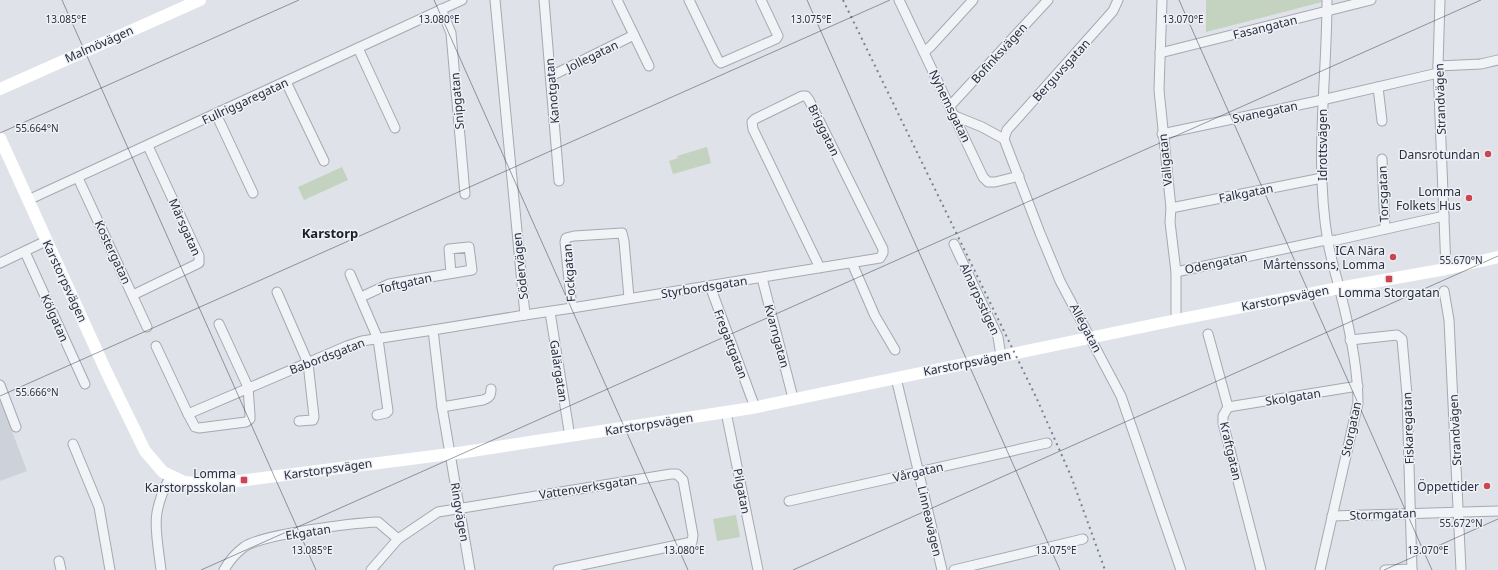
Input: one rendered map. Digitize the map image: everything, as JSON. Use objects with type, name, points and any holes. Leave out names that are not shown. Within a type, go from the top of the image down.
[{"type":"street","name":"Malmövägen","points":[[0,89],[200,0]]},
{"type":"street","name":"Fullriggaregatan","points":[[28,200],[462,0]]},
{"type":"street","name":"Södervägen","points":[[433,330],[525,315],[495,0]]},
{"type":"street","name":"Kanotgatan","points":[[544,0],[558,181]]},
{"type":"street","points":[[616,0],[649,66]]},
{"type":"street","points":[[689,0],[718,60],[721,63],[776,39],[778,36],[761,0]]},
{"type":"street","name":"Nyhemsgatan","points":[[899,0],[983,176],[988,182],[995,182],[1020,176]]},
{"type":"street","points":[[924,52],[974,0]]},
{"type":"street","name":"Bofinksvägen","points":[[950,106],[1048,0]]},
{"type":"street","name":"Berguvsgatan","points":[[1004,139],[1008,130],[1113,11],[1118,0]]},
{"type":"street","name":"Vallgatan","points":[[1162,0],[1159,90],[1162,134],[1171,208],[1170,222],[1176,272],[1176,320]]},
{"type":"street","name":"Idrottsvägen","points":[[1327,0],[1322,100],[1322,178],[1328,242],[1339,288]]},
{"type":"street","name":"Fasangatan","points":[[1160,53],[1371,0]]},
{"type":"street","name":"Strandvägen","points":[[1440,0],[1438,70],[1446,269]]},
{"type":"street","name":"Snipgatan","points":[[441,9],[451,33],[465,194]]},
{"type":"street","name":"Jollegatan","points":[[551,76],[634,36]]},
{"type":"street","points":[[358,48],[395,128]]},
{"type":"street","name":"Svanegatan","points":[[1162,134],[1378,88],[1438,70],[1498,60]]},
{"type":"street","points":[[286,82],[324,161]]},
{"type":"street","points":[[1378,88],[1382,122]]},
{"type":"street","name":"Briggatan","points":[[820,268],[753,129],[752,122],[755,119],[802,96],[806,96],[813,107],[883,248],[882,256]]},
{"type":"street","points":[[216,114],[253,192]]},
{"type":"street","points":[[954,116],[982,127],[1004,139]]},
{"type":"street","name":"Karstorpsvägen","points":[[0,138],[46,241],[137,436],[151,459],[170,477],[184,482],[212,484],[450,454],[726,412],[813,396],[1176,320],[1446,269],[1498,257]]},
{"type":"street","name":"Allégatan","points":[[1004,139],[1020,176],[1040,233],[1060,281],[1121,396],[1181,570]]},
{"type":"street","name":"Märsgatan","points":[[133,295],[199,263],[199,256],[148,146]]},
{"type":"street","name":"Torsgatan","points":[[1382,159],[1385,229]]},
{"type":"street","name":"Kostergatan","points":[[78,178],[147,327]]},
{"type":"street","name":"Falkgatan","points":[[1171,208],[1322,178]]},
{"type":"street","name":"Odengatan","points":[[1176,272],[1321,241],[1328,242],[1444,216]]},
{"type":"street","name":"Fockgatan","points":[[572,308],[565,242],[566,238],[569,236],[622,233],[629,298]]},
{"type":"street","points":[[0,263],[46,241]]},
{"type":"street","name":"Alnarpsstigen","points":[[954,244],[998,337],[1001,356]]},
{"type":"street","name":"Kölgatan","points":[[25,252],[85,384]]},
{"type":"street","name":"Styrbordsgatan","points":[[525,315],[877,259],[882,256]]},
{"type":"street","points":[[852,263],[875,316],[895,350]]},
{"type":"street","name":"Toftgatan","points":[[361,296],[389,284],[451,273]]},
{"type":"street","points":[[350,274],[361,296],[378,339],[388,411],[377,415]]},
{"type":"street","name":"Kvarngatan","points":[[762,278],[792,394]]},
{"type":"street","name":"Fregattgatan","points":[[710,286],[753,402]]},
{"type":"street","name":"Storgatan","points":[[1320,570],[1358,403],[1358,386],[1339,288]]},
{"type":"street","name":"Strandvägen","points":[[1444,291],[1449,320],[1461,570]]},
{"type":"street","points":[[277,292],[308,363],[314,417],[313,420],[299,421]]},
{"type":"street","name":"Galärgatan","points":[[550,312],[569,431]]},
{"type":"street","points":[[156,346],[195,427],[199,428],[246,422],[250,419],[248,387],[220,324]]},
{"type":"street","points":[[433,330],[442,407],[450,454]]},
{"type":"street","name":"Babordsgatan","points":[[188,414],[248,387],[347,346],[362,341],[433,330]]},
{"type":"street","name":"Kraftgatan","points":[[1208,334],[1228,407],[1223,416],[1223,423],[1261,570]]},
{"type":"street","name":"Fiskaregatan","points":[[1350,340],[1398,335],[1402,339],[1407,395],[1412,570]]},
{"type":"street","name":"Linneavägen","points":[[896,378],[942,570]]},
{"type":"street","points":[[0,385],[16,427]]},
{"type":"street","name":"Skolgatan","points":[[1228,407],[1358,386]]},
{"type":"street","points":[[442,407],[489,398],[491,389]]},
{"type":"street","name":"Pilgatan","points":[[726,412],[758,570]]},
{"type":"street","name":"Vårgatan","points":[[789,501],[1048,443]]},
{"type":"street","points":[[73,444],[99,507],[110,570]]},
{"type":"street","name":"Ringvägen","points":[[450,454],[470,570]]},
{"type":"street","name":"Vattenverksgatan","points":[[459,508],[670,474],[677,474],[683,480],[693,536],[692,542],[558,570]]},
{"type":"street","points":[[161,570],[155,526],[157,507],[170,477]]},
{"type":"street","points":[[371,570],[398,539],[438,512],[459,508]]},
{"type":"street","name":"Stormgatan","points":[[1332,516],[1498,511]]},
{"type":"street","name":"Ekgatan","points":[[224,570],[230,560],[245,547],[255,542],[292,534],[378,522],[398,539]]},
{"type":"street","points":[[954,570],[1083,539]]},
{"type":"street","points":[[1385,570],[1412,570]]},
{"type":"shaded area","points":[[0,399],[27,471],[0,481]]},
{"type":"green space","points":[[1206,0],[1322,0],[1322,2],[1206,32]]},
{"type":"green space","points":[[707,147],[711,163],[673,174],[669,161],[678,158],[677,156]]},
{"type":"green space","points":[[342,167],[348,180],[304,200],[298,187]]},
{"type":"green space","points":[[736,515],[740,537],[717,541],[713,519]]},
{"type":"railway","points":[[843,0],[1036,397],[1071,476],[1105,570]]},
{"type":"place","name":"Dansrotundan","points":[[1488,154]]},
{"type":"place","name":"Lomma Folkets Hus","points":[[1469,198]]},
{"type":"place","name":"ICA Nära Mårtenssons, Lomma","points":[[1393,257]]},
{"type":"place","name":"Lomma Storgatan","points":[[1389,279]]},
{"type":"place","name":"Lomma Karstorpsskolan","points":[[244,480]]},
{"type":"place","name":"Öppettider","points":[[1487,486]]},
{"type":"district","name":"Karstorp","points":[[330,233]]}]
